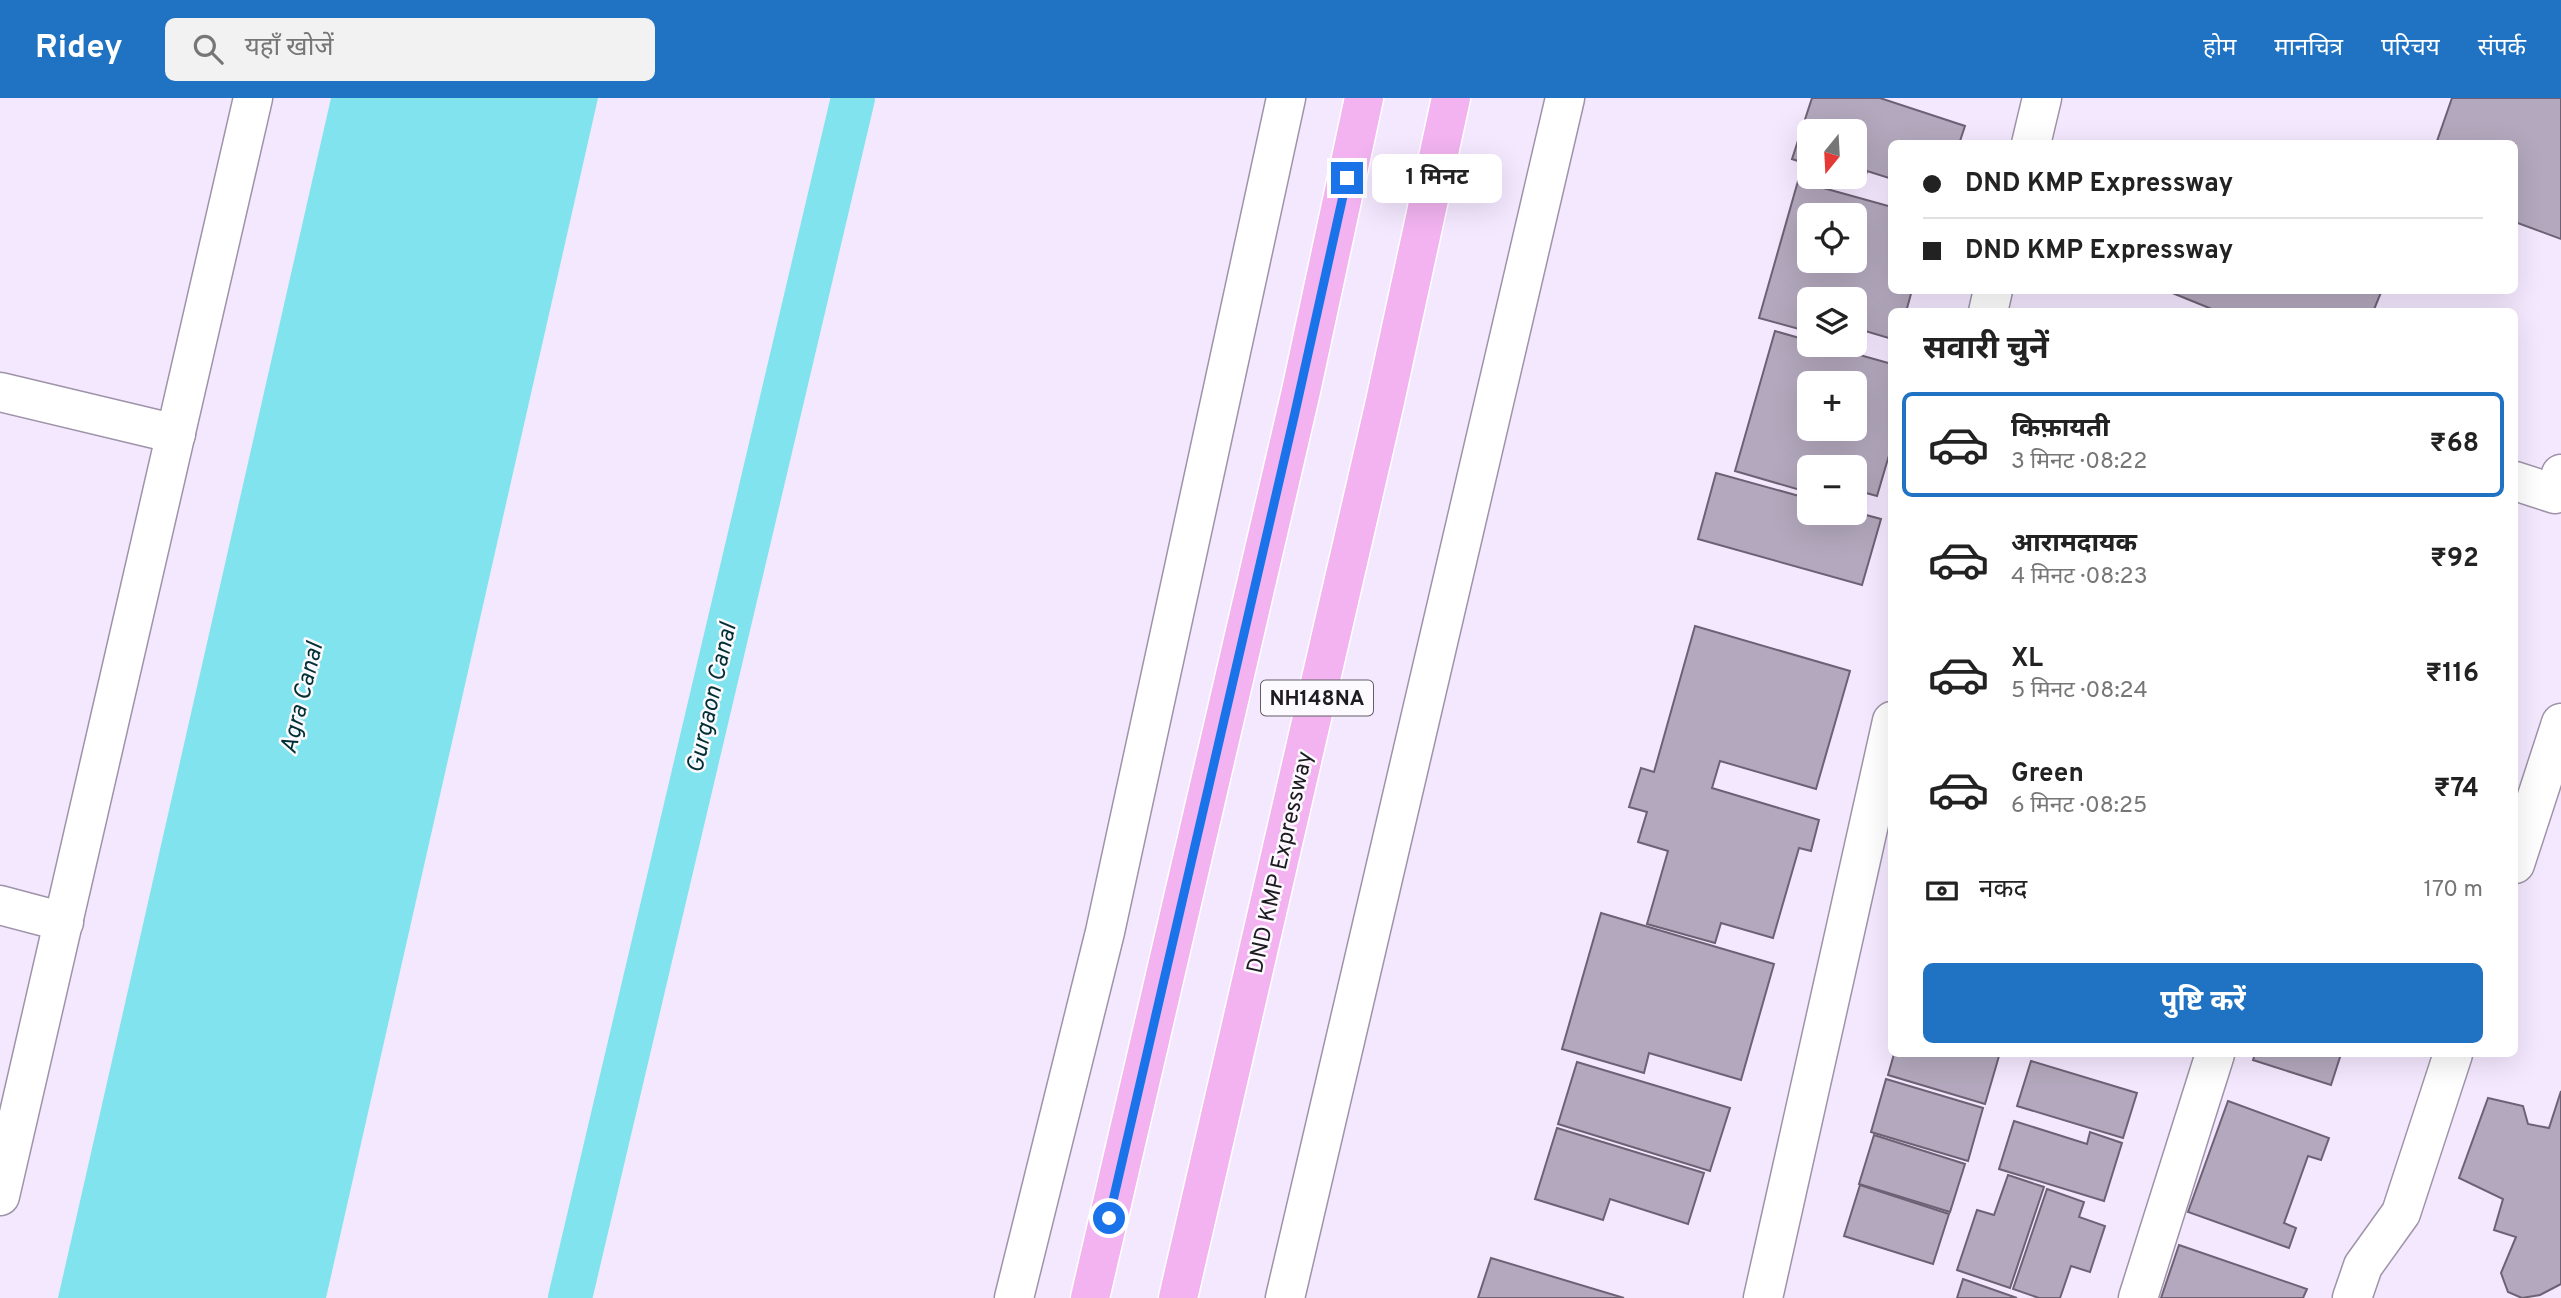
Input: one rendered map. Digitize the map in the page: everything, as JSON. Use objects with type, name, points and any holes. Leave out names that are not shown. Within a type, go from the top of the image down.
[{"type":"highway","name":"NH148NA","points":[[1090,1298],[1301,391],[1364,98]]},
{"type":"highway","name":"DND KMP Expressway","points":[[1178,1298],[1384,406],[1451,98]]},
{"type":"street","points":[[0,1196],[253,98]]},
{"type":"street","points":[[1014,1298],[1105,932],[1286,98]]},
{"type":"street","points":[[1285,1298],[1565,98]]},
{"type":"street","points":[[2032,140],[2042,98]]},
{"type":"street","points":[[0,392],[176,434]]},
{"type":"street","points":[[2518,482],[2555,494],[2561,474]]},
{"type":"street","points":[[2518,855],[2561,723]]},
{"type":"street","points":[[1763,1298],[1888,739]]},
{"type":"street","points":[[0,905],[64,922]]},
{"type":"street","points":[[2138,1298],[2215,1057]]},
{"type":"street","points":[[2352,1298],[2363,1266],[2400,1213],[2452,1057]]},
{"type":"water","name":"Agra Canal","points":[[331,98],[598,98],[326,1298],[58,1298]]},
{"type":"building","points":[[1812,98],[1880,98],[1965,126],[1960,140],[1888,140],[1888,178],[1867,171],[1867,119],[1805,119]]},
{"type":"building","points":[[2452,98],[2561,98],[2561,239],[2518,223],[2518,140],[2437,140]]},
{"type":"building","points":[[1797,144],[1797,161],[1792,159]]},
{"type":"building","points":[[1797,185],[1797,189],[1827,189],[1888,206],[1888,294],[1911,294],[1907,308],[1888,308],[1888,338],[1867,332],[1867,287],[1797,287],[1797,328],[1759,318]]},
{"type":"building","points":[[2175,294],[2380,294],[2375,308],[2209,308]]},
{"type":"building","points":[[1775,331],[1797,337],[1797,357],[1867,357],[1888,363],[1888,459],[1877,496],[1867,493],[1867,455],[1797,455],[1797,489],[1735,471]]},
{"type":"building","points":[[1716,473],[1797,495],[1797,525],[1867,525],[1867,515],[1881,519],[1862,585],[1698,539]]},
{"type":"building","points":[[1695,626],[1850,671],[1816,789],[1720,761],[1712,788],[1819,820],[1811,851],[1799,848],[1773,938],[1721,923],[1715,943],[1647,924],[1668,851],[1638,842],[1647,812],[1629,807],[1641,768],[1654,772]]},
{"type":"building","points":[[1601,913],[1774,964],[1741,1080],[1649,1053],[1644,1073],[1562,1049]]},
{"type":"building","points":[[1893,1057],[1999,1057],[1985,1104],[1888,1075]]},
{"type":"building","points":[[2254,1057],[2340,1057],[2331,1085],[2253,1060]]},
{"type":"building","points":[[2031,1061],[2137,1093],[2123,1138],[2017,1106]]},
{"type":"building","points":[[1577,1062],[1730,1108],[1710,1171],[1558,1124]]},
{"type":"building","points":[[1886,1079],[1983,1108],[1968,1161],[1871,1132]]},
{"type":"building","points":[[2561,1091],[2561,1284],[2540,1295],[2522,1298],[2508,1292],[2501,1273],[2516,1237],[2494,1230],[2503,1199],[2459,1178],[2488,1098],[2523,1106],[2528,1124],[2549,1128]]},
{"type":"building","points":[[2228,1101],[2329,1138],[2321,1160],[2308,1156],[2284,1223],[2296,1228],[2289,1248],[2188,1212]]},
{"type":"building","points":[[2014,1121],[2087,1144],[2090,1132],[2122,1143],[2104,1201],[1999,1169]]},
{"type":"building","points":[[1557,1128],[1704,1173],[1688,1224],[1610,1199],[1603,1220],[1535,1199]]},
{"type":"building","points":[[1874,1135],[1965,1164],[1950,1212],[1859,1184]]},
{"type":"building","points":[[2008,1175],[2044,1187],[2010,1288],[1957,1270],[1977,1210],[1994,1215]]},
{"type":"building","points":[[1860,1185],[1949,1214],[1933,1264],[1844,1236]]},
{"type":"building","points":[[2047,1189],[2084,1202],[2079,1217],[2105,1226],[2090,1272],[2071,1266],[2060,1298],[2039,1298],[2013,1289]]},
{"type":"building","points":[[2179,1245],[2307,1289],[2303,1298],[2161,1298]]},
{"type":"building","points":[[1491,1258],[1624,1298],[1478,1298]]},
{"type":"building","points":[[1963,1279],[2017,1298],[1957,1298]]},
{"type":"waterway","name":"Gurgaon Canal","points":[[570,1298],[853,98]]},
{"type":"route","points":[[1109,1218],[1347,178]]}]
